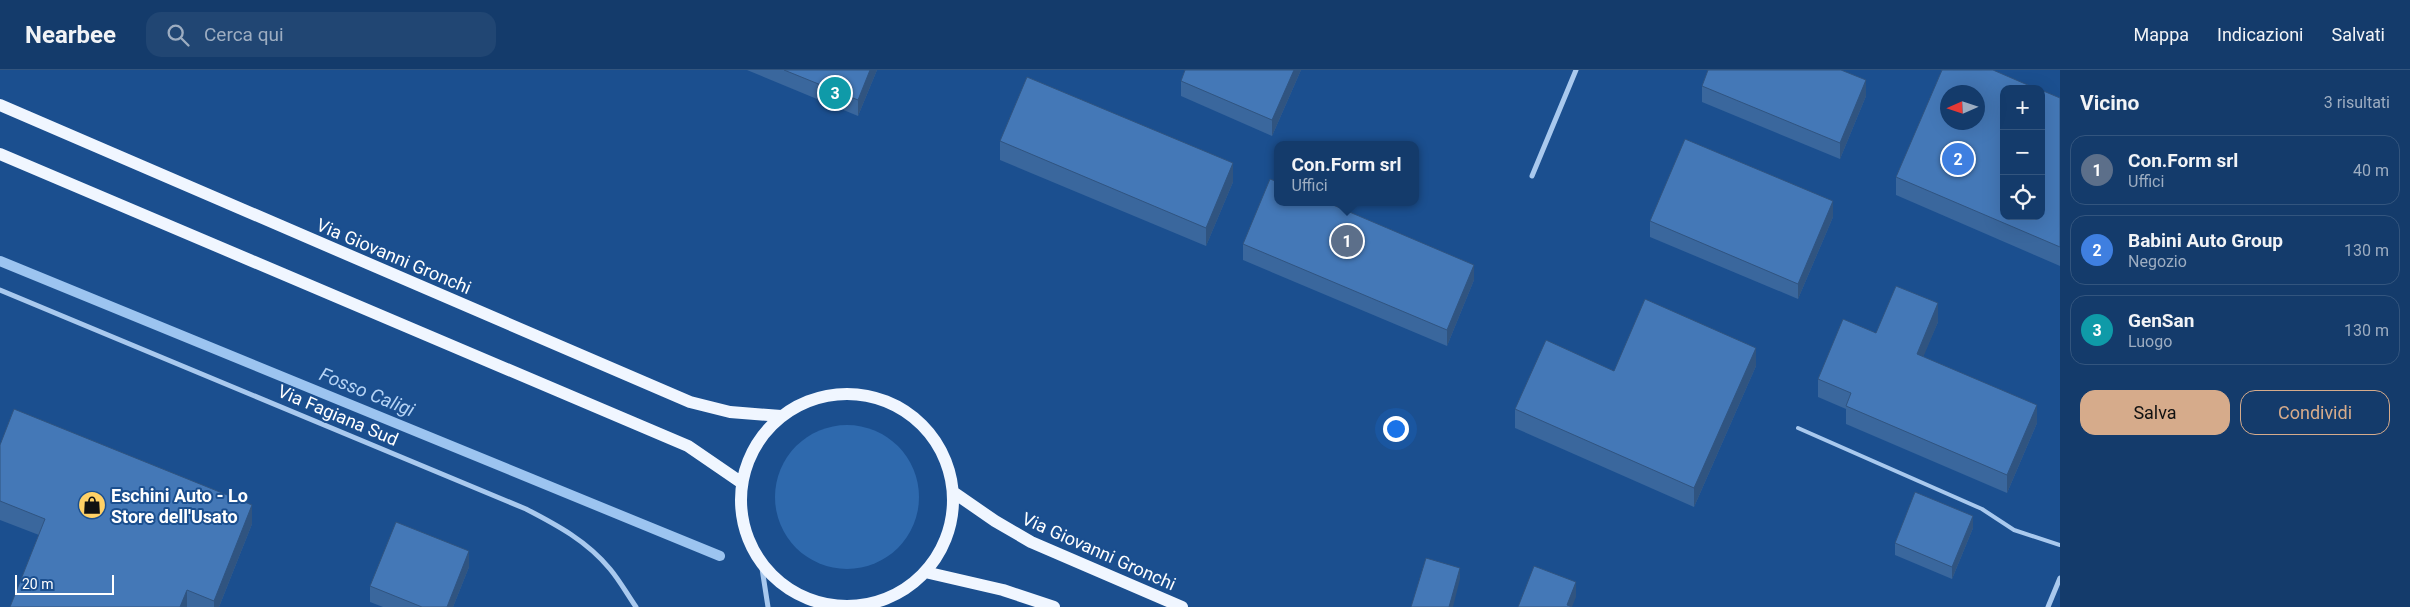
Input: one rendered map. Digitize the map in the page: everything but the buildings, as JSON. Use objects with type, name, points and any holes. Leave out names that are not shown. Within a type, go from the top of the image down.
[{"type":"main road","name":"Via Giovanni Gronchi","points":[[0,105],[690,402],[730,412],[781,416]]},
{"type":"main road","points":[[0,154],[688,446],[742,483]]},
{"type":"main road","points":[[838,393],[870,395],[897,405],[917,419],[929,432],[942,450],[949,469],[953,492],[953,510],[949,531],[936,558],[911,586],[891,597],[874,603],[850,607],[813,601],[776,579],[761,562],[751,545],[744,524],[742,483],[746,465],[755,448],[764,433],[781,416],[811,399],[838,393]]},
{"type":"main road","name":"Via Giovanni Gronchi","points":[[953,492],[995,521],[1031,542],[1182,607]]},
{"type":"main road","points":[[925,572],[1003,590],[1054,607]]},
{"type":"street","points":[[1532,176],[1576,70]]},
{"type":"street","name":"Via Fagiana Sud","points":[[0,290],[557,524],[576,537],[610,568],[636,607]]},
{"type":"street","points":[[761,562],[768,607]]},
{"type":"street","points":[[2048,607],[2060,578]]},
{"type":"lane","points":[[1798,428],[1982,509],[2014,530],[2060,545]]},
{"type":"shaded area","points":[[847,425],[875,430],[898,446],[914,469],[919,497],[914,525],[898,548],[875,564],[847,569],[819,564],[796,548],[780,525],[775,497],[780,469],[796,446],[819,430]]},
{"type":"waterway","name":"Fosso Caligi","points":[[0,261],[720,556]]},
{"type":"place","name":"GenSan","points":[[835,93]]},
{"type":"place","name":"Babini Auto Group","points":[[1958,159]]},
{"type":"place","name":"Con.Form srl","points":[[1347,241]]},
{"type":"place","name":"Eschini Auto - Lo Store dell'Usato","points":[[92,505]]}]
